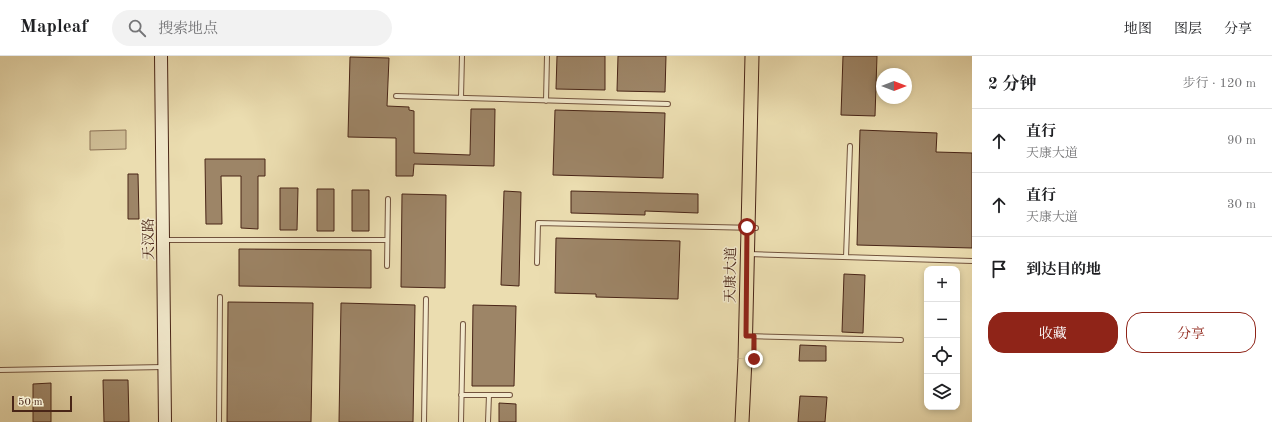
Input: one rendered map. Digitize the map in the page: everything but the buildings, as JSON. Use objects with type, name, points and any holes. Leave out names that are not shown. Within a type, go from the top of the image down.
[{"type":"main road","name":"天康大道","points":[[752,56],[752,227]]},
{"type":"main road","name":"天康大道","points":[[751,422],[751,254],[760,56]]},
{"type":"main road","name":"天康大道","points":[[742,422],[750,336]]},
{"type":"street","name":"天汊路","points":[[161,56],[165,422]]},
{"type":"lane","points":[[461,97],[462,56]]},
{"type":"lane","points":[[546,100],[547,56]]},
{"type":"lane","points":[[396,96],[668,104]]},
{"type":"lane","points":[[846,257],[850,146]]},
{"type":"lane","points":[[387,266],[388,199]]},
{"type":"lane","points":[[538,263],[538,223],[752,227]]},
{"type":"lane","points":[[163,240],[387,240]]},
{"type":"lane","points":[[751,254],[972,261]]},
{"type":"lane","points":[[219,422],[220,297]]},
{"type":"lane","points":[[424,422],[426,299]]},
{"type":"lane","points":[[461,422],[463,324]]},
{"type":"lane","points":[[750,336],[901,340]]},
{"type":"lane","points":[[0,370],[164,368]]},
{"type":"lane","points":[[461,395],[510,395]]},
{"type":"lane","points":[[488,422],[489,395]]},
{"type":"shaded area","points":[[126,130],[126,149],[90,150],[90,131]]},
{"type":"route","points":[[747,227],[746,336],[754,336],[754,359]]}]
